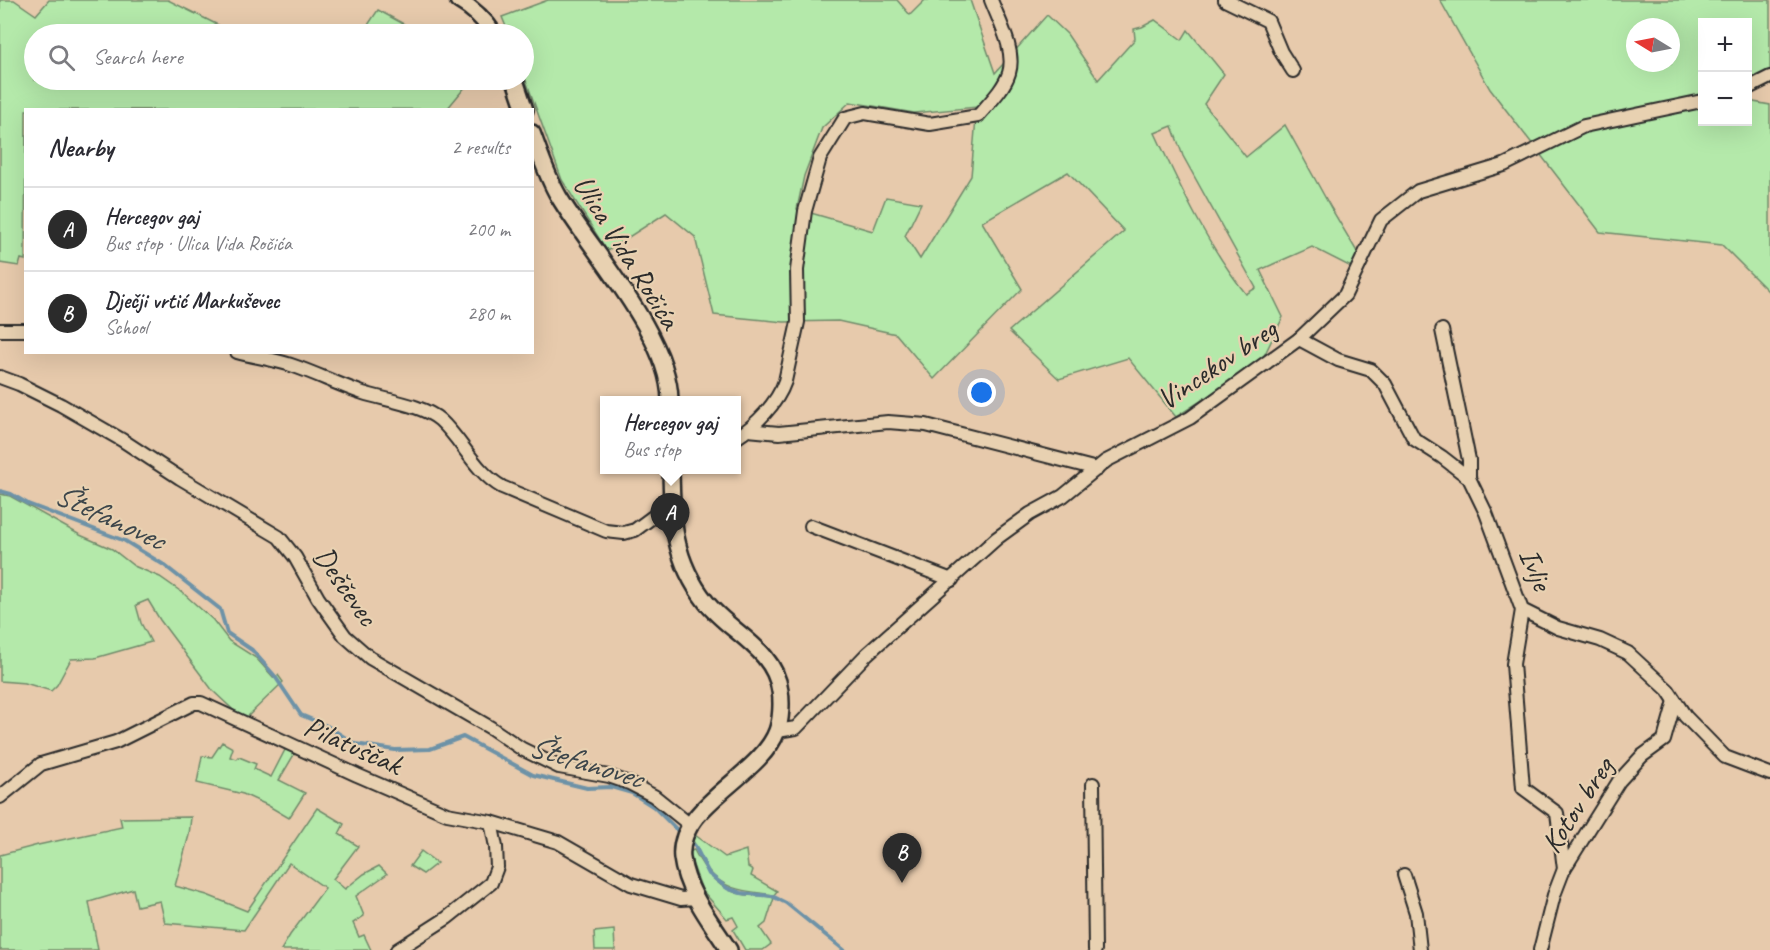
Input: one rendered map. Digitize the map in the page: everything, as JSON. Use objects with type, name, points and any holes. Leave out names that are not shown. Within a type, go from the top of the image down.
[{"type":"main road","points":[[458,0],[470,7],[487,24]]},
{"type":"main road","points":[[518,90],[524,108]]},
{"type":"main road","name":"Ulica Vida Ročića","points":[[534,139],[558,195],[645,325],[665,369],[669,396]]},
{"type":"main road","points":[[674,474],[675,538],[681,560],[707,603],[748,639],[774,668],[780,690],[777,731],[755,763],[703,810],[686,834],[684,867],[697,898],[729,950]]},
{"type":"street","points":[[741,435],[769,408],[782,390],[798,322],[797,270],[805,211],[820,158],[844,118],[865,113],[930,124],[978,116],[1002,87],[1010,72],[1010,51],[991,0]]},
{"type":"street","points":[[1225,0],[1268,21],[1281,52],[1293,71]]},
{"type":"street","points":[[1752,86],[1770,77]]},
{"type":"street","name":"Vincekov breg","points":[[777,731],[796,728],[867,654],[1005,532],[1030,514],[1063,496],[1106,461],[1190,418],[1299,339],[1344,295],[1381,220],[1418,191],[1504,165],[1584,126],[1698,102]]},
{"type":"street","points":[[0,330],[24,330]]},
{"type":"street","points":[[1442,330],[1469,460],[1469,478]]},
{"type":"street","name":"Ivlje","points":[[1299,339],[1338,360],[1371,370],[1385,384],[1414,439],[1469,478],[1486,513],[1522,610],[1558,628],[1600,640],[1628,653],[1668,690],[1685,716],[1725,757],[1770,774]]},
{"type":"street","points":[[245,354],[287,364],[363,393],[404,403],[439,419],[464,448],[474,464],[489,479],[502,487],[606,531],[624,533],[635,530],[658,513],[673,508]]},
{"type":"street","name":"Deščevec","points":[[0,377],[61,405],[279,537],[295,557],[318,598],[345,636],[370,658],[491,728],[522,749],[560,767],[609,776],[654,796],[686,834]]},
{"type":"street","points":[[748,430],[779,433],[888,422],[926,425],[1097,469]]},
{"type":"street","points":[[811,526],[952,580]]},
{"type":"street","points":[[1522,610],[1513,664],[1523,788],[1557,813],[1564,869]]},
{"type":"street","name":"Kotov breg","points":[[1540,950],[1554,895],[1564,869],[1619,781],[1642,756],[1664,740],[1675,701]]},
{"type":"street","name":"Pilatuščak","points":[[0,797],[41,764],[116,742],[194,703],[201,703],[357,776],[447,814],[491,822],[558,842],[631,884],[681,899],[697,898]]},
{"type":"street","points":[[1093,784],[1095,950]]},
{"type":"street","points":[[397,950],[447,918],[491,883],[497,867],[491,822]]},
{"type":"street","points":[[1404,875],[1416,913],[1420,950]]},
{"type":"green space","points":[[0,0],[14,0],[36,15],[49,0],[168,0],[216,24],[24,24],[24,90],[463,90],[448,108],[24,108],[24,260],[21,259],[19,266],[0,263]]},
{"type":"green space","points":[[548,0],[897,0],[910,15],[925,0],[970,0],[995,73],[1047,15],[1067,34],[1098,80],[1135,39],[1134,29],[1155,20],[1182,40],[1188,30],[1224,74],[1204,104],[1246,157],[1285,125],[1359,255],[1353,268],[1312,247],[1260,270],[1283,317],[1261,362],[1176,417],[1128,358],[1059,379],[1009,331],[1124,231],[1068,172],[982,222],[1022,289],[934,379],[896,334],[838,321],[784,322],[714,315],[695,237],[666,213],[607,251],[562,180],[529,90],[534,90],[534,24],[505,24],[502,17]],"holes":[[[850,102],[914,113],[977,107],[971,176],[920,259],[905,236],[921,203],[886,197],[873,231],[797,209],[804,176],[822,128]],[[1172,126],[1183,156],[1256,288],[1246,294],[1207,237],[1155,133]]]},
{"type":"green space","points":[[1440,0],[1770,0],[1770,69],[1752,82],[1752,18],[1698,18],[1698,126],[1752,126],[1752,102],[1770,105],[1770,293],[1722,245],[1600,232],[1490,89]]},
{"type":"green space","points":[[378,10],[404,24],[369,24]]},
{"type":"green space","points":[[0,494],[10,496],[80,535],[112,549],[134,566],[160,577],[183,593],[213,620],[229,641],[256,658],[274,678],[278,675],[283,682],[244,720],[213,691],[160,620],[148,600],[136,605],[141,623],[151,642],[95,658],[71,659],[57,685],[51,691],[25,683],[0,681]]},
{"type":"green space","points":[[222,742],[233,748],[230,757],[237,759],[239,757],[256,764],[254,769],[271,777],[286,748],[295,753],[279,780],[305,793],[289,818],[243,794],[197,783],[202,756],[212,757]]},
{"type":"green space","points":[[317,808],[344,824],[339,834],[358,846],[333,879],[345,889],[379,866],[387,874],[356,896],[364,916],[353,923],[359,937],[364,935],[371,950],[281,950],[325,888],[289,863],[244,930],[165,923],[160,901],[137,906],[133,889],[89,902],[98,950],[0,950],[0,855],[122,827],[120,818],[191,817],[189,835],[175,886],[207,895],[247,911]]},
{"type":"green space","points":[[695,835],[725,857],[746,850],[748,867],[753,870],[751,876],[777,891],[774,895],[756,893],[723,883],[709,871],[693,841]]},
{"type":"green space","points":[[694,850],[708,873],[728,890],[746,895],[774,898],[766,923],[760,928],[771,944],[763,950],[745,950],[733,930],[738,926],[733,917],[727,919],[702,890],[688,852]]},
{"type":"green space","points":[[421,851],[437,863],[423,874],[410,866]]},
{"type":"green space","points":[[614,930],[615,950],[595,950],[594,932]]},
{"type":"waterway","name":"Štefanovec","points":[[0,491],[125,541],[164,565],[220,609],[227,633],[252,650],[274,675],[301,715],[327,726],[355,744],[395,750],[430,749],[463,737],[533,775],[587,788],[611,787],[632,793],[654,807],[681,834]]},
{"type":"waterway","name":"Štefanovec","points":[[689,841],[695,846],[709,874],[727,888],[741,893],[772,896],[786,903],[844,950]]},
{"type":"place","name":"Hercegov gaj","points":[[670,543]]},
{"type":"place","name":"Dječji vrtić Markuševec","points":[[902,883]]}]
